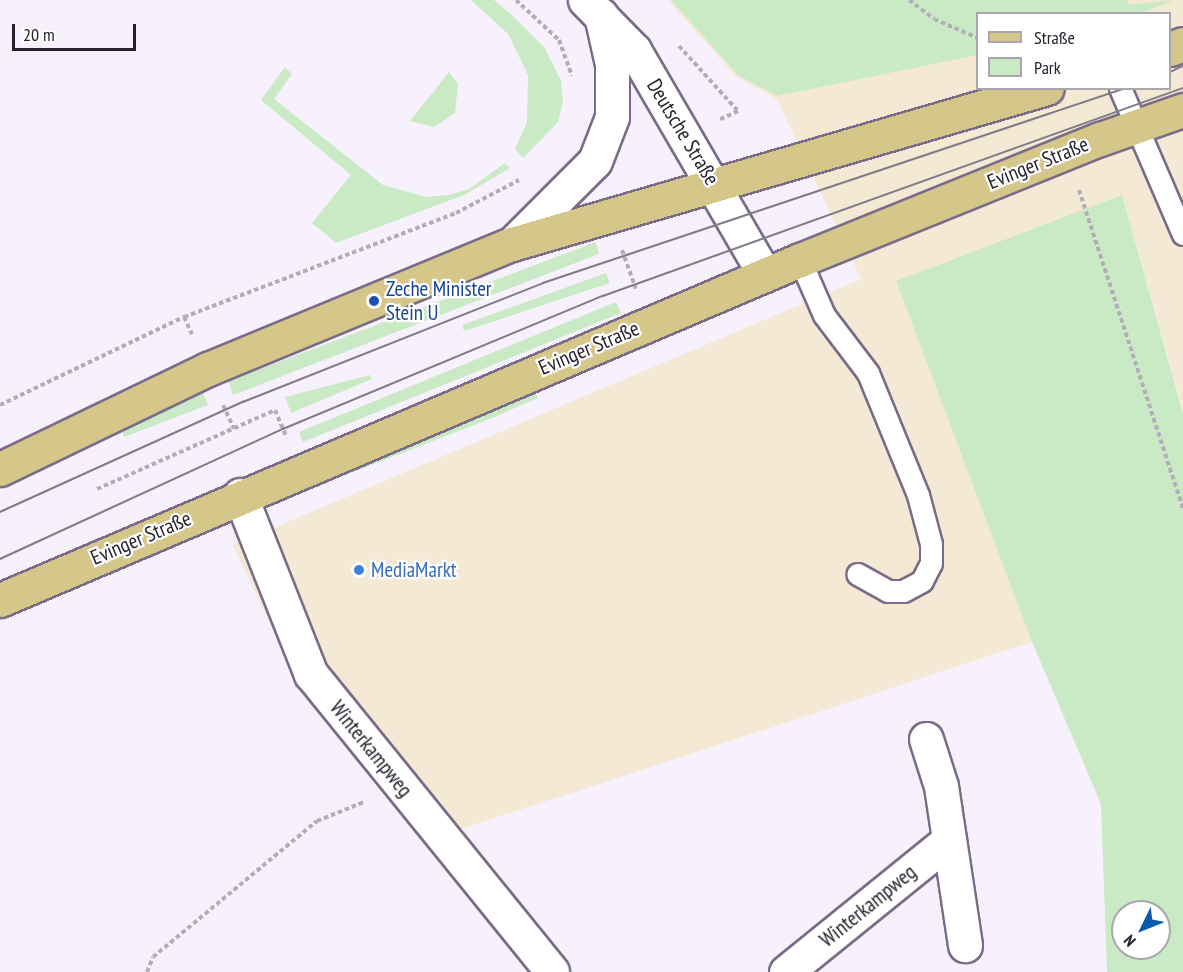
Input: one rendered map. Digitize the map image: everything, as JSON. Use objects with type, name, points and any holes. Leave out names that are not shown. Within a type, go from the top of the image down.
[{"type":"main road","points":[[0,469],[208,369],[512,244],[1040,90]]},
{"type":"main road","name":"Evinger Straße","points":[[0,600],[240,495],[800,260],[1063,153],[1183,110]]},
{"type":"street","name":"Deutsche Straße","points":[[593,7],[634,50],[765,275]]},
{"type":"street","points":[[512,244],[595,161],[612,117],[612,64],[593,7]]},
{"type":"street","name":"Winterkampweg","points":[[240,495],[311,674],[552,972]]},
{"type":"street","points":[[926,739],[941,786],[965,945]]},
{"type":"street","name":"Winterkampweg","points":[[786,972],[949,840]]},
{"type":"lane","points":[[1121,90],[1136,126],[1177,202],[1183,234]]},
{"type":"lane","points":[[800,260],[824,315],[868,373],[918,495],[932,544],[931,563],[922,581],[903,591],[888,591],[857,574]]},
{"type":"path","points":[[516,0],[559,40],[574,81]]},
{"type":"path","points":[[909,0],[934,19],[976,38]]},
{"type":"path","points":[[676,42],[704,79],[738,111]]},
{"type":"path","points":[[1063,153],[1089,212],[1183,508]]},
{"type":"path","points":[[0,405],[184,316],[456,213],[530,174]]},
{"type":"path","points":[[609,215],[648,323]]},
{"type":"path","points":[[98,489],[234,429]]},
{"type":"path","points":[[147,972],[153,957],[317,821],[401,786]]},
{"type":"shaded area","points":[[668,0],[1183,0],[1183,410],[1122,195],[896,281],[1032,642],[431,839],[303,694],[233,545],[861,279],[777,99],[736,77]]},
{"type":"green space","points":[[471,0],[494,0],[513,16],[544,47],[561,81],[563,102],[558,122],[523,158],[515,149],[527,122],[528,75],[508,34]]},
{"type":"green space","points":[[671,0],[1127,0],[1129,5],[1174,0],[1144,12],[976,12],[976,55],[777,96],[738,75]]},
{"type":"green space","points":[[285,67],[292,74],[274,99],[383,185],[426,197],[448,195],[469,189],[505,163],[510,168],[464,195],[336,243],[312,223],[351,175],[261,100]]},
{"type":"green space","points":[[449,72],[458,84],[455,113],[434,127],[410,121]]},
{"type":"green space","points":[[1122,195],[1183,413],[1183,972],[1107,972],[1101,804],[1032,642],[896,281]]},
{"type":"green space","points":[[596,242],[599,254],[233,395],[228,381]]},
{"type":"green space","points":[[606,273],[610,283],[464,331],[462,325]]},
{"type":"green space","points":[[616,302],[621,313],[303,442],[299,432]]},
{"type":"green space","points":[[370,375],[372,379],[291,413],[285,397]]},
{"type":"green space","points":[[203,392],[208,405],[124,437],[122,428]]},
{"type":"green space","points":[[535,393],[538,398],[492,418],[328,482],[326,476]]},
{"type":"tram line","points":[[1171,72],[1183,66]]},
{"type":"tram line","points":[[0,559],[283,429],[603,296],[1183,88]]},
{"type":"tram line","points":[[0,512],[243,402],[543,283],[1120,90]]},
{"type":"place","name":"Zeche Minister Stein U","points":[[374,301]]},
{"type":"place","name":"MediaMarkt","points":[[359,570]]}]
